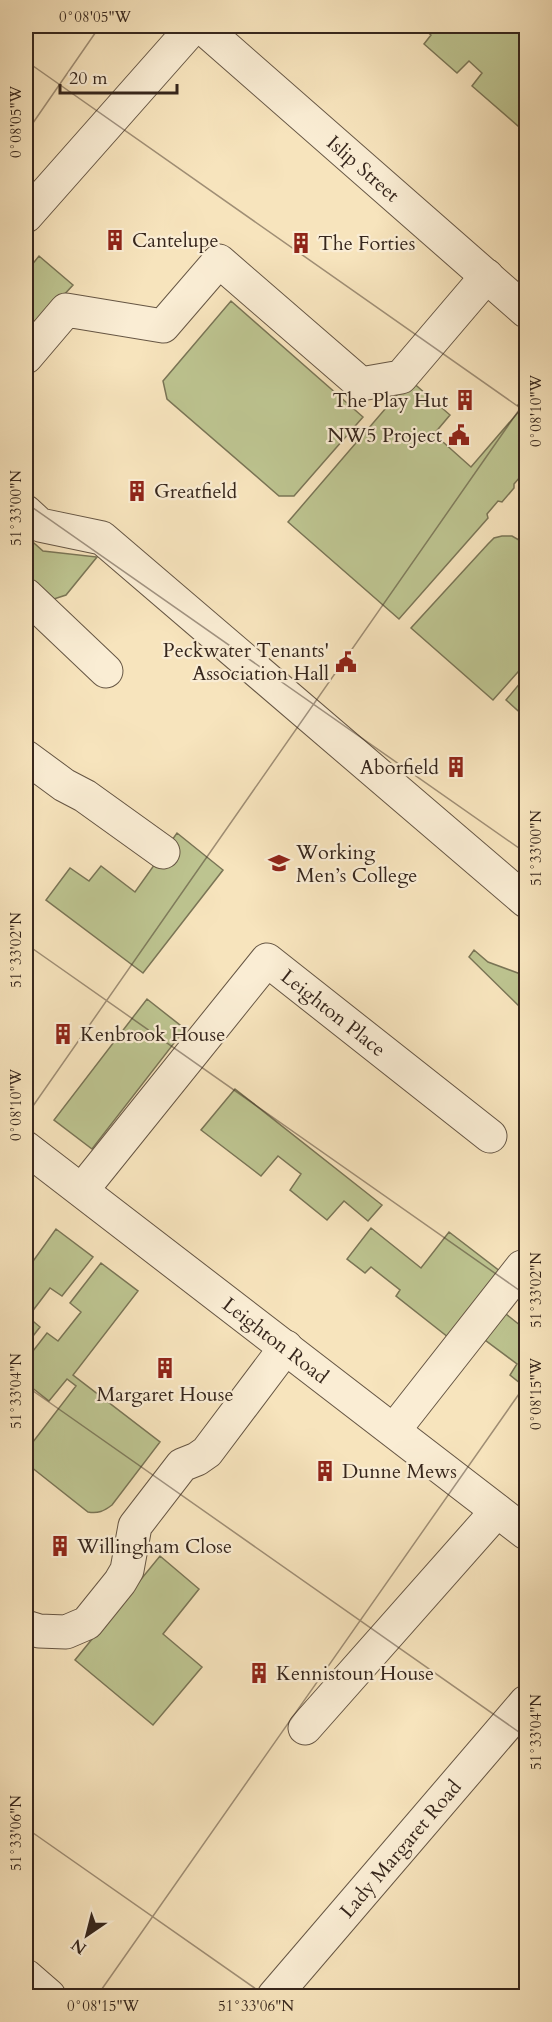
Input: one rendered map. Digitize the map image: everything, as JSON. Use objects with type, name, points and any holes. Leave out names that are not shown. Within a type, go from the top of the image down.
[{"type":"street","points":[[26,216],[194,26]]},
{"type":"street","name":"Islip Street","points":[[201,26],[526,311]]},
{"type":"street","points":[[26,357],[66,310],[163,326],[219,261],[361,384],[400,377],[487,276]]},
{"type":"street","points":[[26,512],[40,525],[102,538],[526,901]]},
{"type":"street","points":[[26,595],[106,671]]},
{"type":"street","points":[[26,757],[64,786],[85,796],[163,852]]},
{"type":"street","name":"Leighton Place","points":[[82,1190],[267,960],[490,1136]]},
{"type":"street","name":"Leighton Road","points":[[26,1148],[526,1533]]},
{"type":"street","points":[[394,1430],[522,1267]]},
{"type":"street","points":[[26,1628],[66,1632],[87,1623],[127,1570],[135,1526],[182,1466],[207,1452],[286,1347]]},
{"type":"street","points":[[305,1728],[497,1511]]},
{"type":"street","name":"Lady Margaret Road","points":[[274,1996],[526,1702]]},
{"type":"street","points":[[26,1976],[49,1996]]},
{"type":"green space","points":[[420,26],[526,26],[526,133],[472,86],[482,73],[469,61],[457,73],[424,44],[431,35]]},
{"type":"green space","points":[[39,256],[73,285],[26,336],[26,272]]},
{"type":"green space","points":[[231,301],[363,417],[294,496],[279,496],[167,399],[163,381]]},
{"type":"green space","points":[[410,380],[450,415],[434,434],[471,467],[521,409],[518,405],[526,395],[526,470],[514,484],[514,488],[502,502],[498,501],[487,514],[488,518],[399,619],[288,522]]},
{"type":"green space","points":[[26,536],[43,551],[97,557],[66,595],[51,600],[26,575]]},
{"type":"green space","points":[[512,536],[526,544],[526,663],[493,700],[411,628],[488,544],[494,538]]},
{"type":"green space","points":[[526,676],[526,718],[506,700]]},
{"type":"green space","points":[[177,833],[223,870],[143,973],[46,900],[70,868],[89,881],[101,866],[135,892]]},
{"type":"green space","points":[[474,950],[488,962],[526,976],[526,1013],[469,957]]},
{"type":"green space","points":[[147,999],[185,1029],[92,1149],[54,1120]]},
{"type":"green space","points":[[235,1089],[382,1205],[368,1221],[344,1201],[327,1220],[290,1190],[301,1174],[278,1156],[261,1176],[201,1130]]},
{"type":"green space","points":[[371,1228],[421,1268],[449,1232],[505,1275],[453,1341],[396,1296],[400,1290],[371,1267],[365,1273],[347,1259]]},
{"type":"green space","points":[[56,1229],[93,1257],[62,1296],[50,1288],[28,1317],[40,1327],[26,1345],[26,1271]]},
{"type":"green space","points":[[101,1263],[138,1291],[73,1375],[160,1442],[112,1505],[101,1512],[92,1513],[26,1463],[26,1451],[76,1386],[67,1379],[49,1401],[26,1383],[26,1360],[47,1333],[58,1341],[81,1312],[70,1303]]},
{"type":"green space","points":[[501,1310],[526,1330],[526,1388],[510,1375],[517,1364],[481,1337]]},
{"type":"green space","points":[[160,1556],[199,1589],[163,1634],[202,1667],[153,1725],[75,1660]]},
{"type":"place","name":"Cantelupe","points":[[115,240]]},
{"type":"place","name":"The Forties","points":[[301,243]]},
{"type":"place","name":"The Play Hut","points":[[465,400]]},
{"type":"place","name":"NW5 Project","points":[[459,435]]},
{"type":"place","name":"Greatfield","points":[[137,491]]},
{"type":"place","name":"Peckwater Tenants' Association Hall","points":[[346,662]]},
{"type":"place","name":"Aborfield","points":[[456,767]]},
{"type":"place","name":"Working Men’s College","points":[[279,863]]},
{"type":"place","name":"Kenbrook House","points":[[63,1034]]},
{"type":"place","name":"Margaret House","points":[[165,1368]]},
{"type":"place","name":"Dunne Mews","points":[[325,1471]]},
{"type":"place","name":"Willingham Close","points":[[60,1546]]},
{"type":"place","name":"Kennistoun House","points":[[259,1673]]}]
